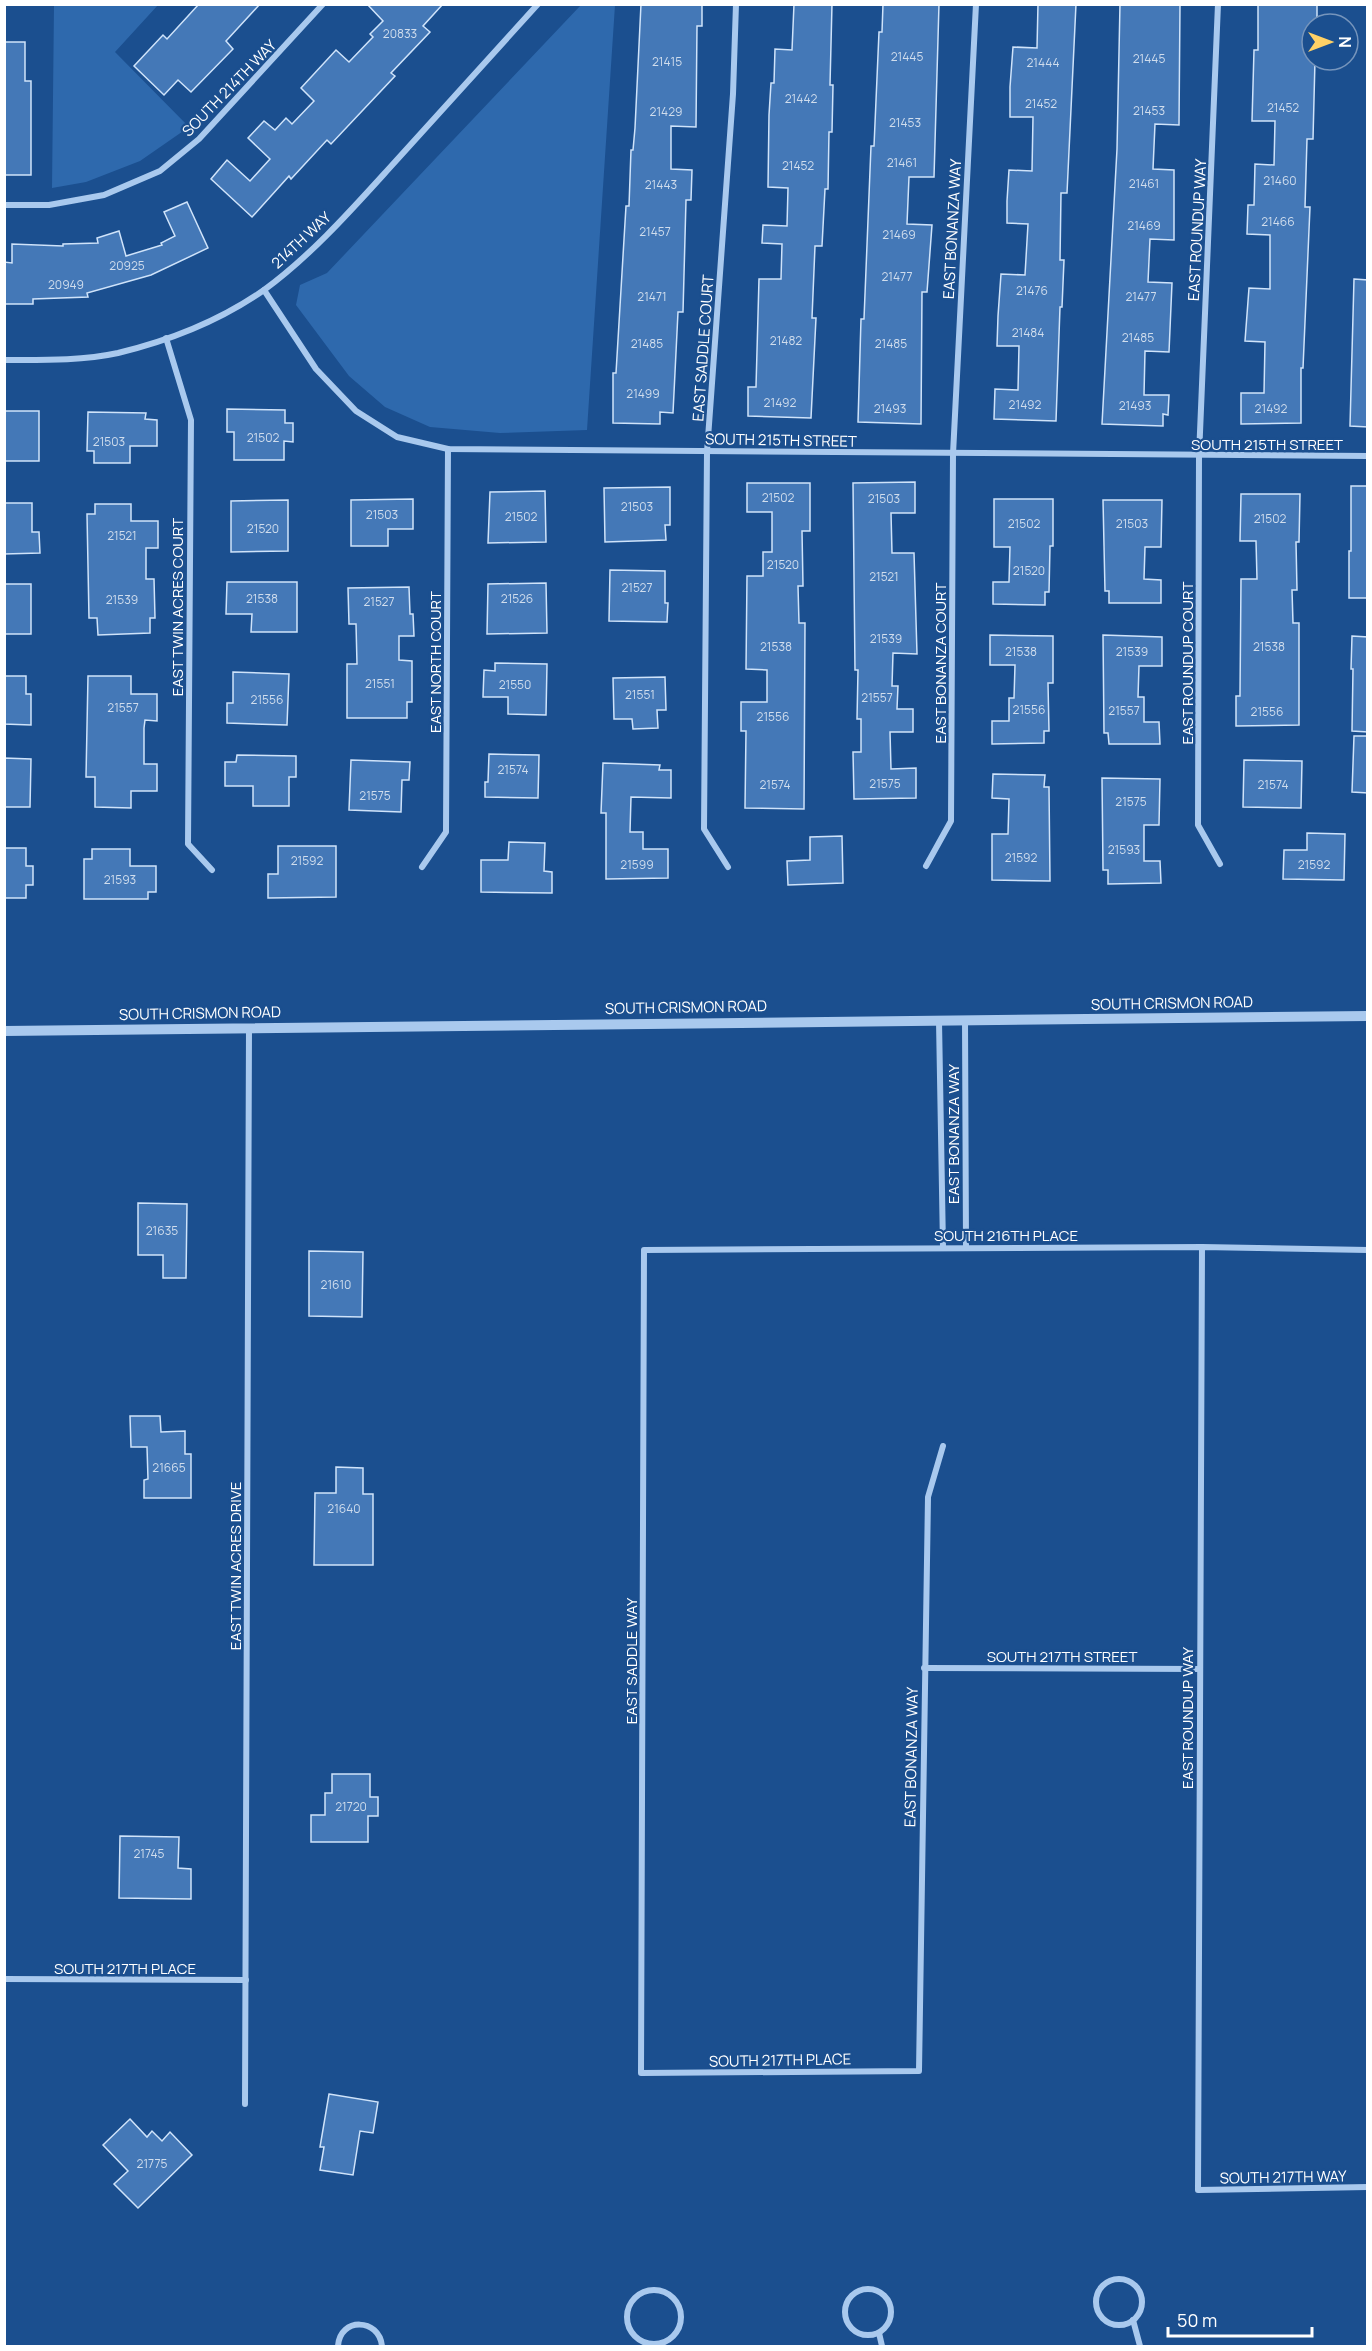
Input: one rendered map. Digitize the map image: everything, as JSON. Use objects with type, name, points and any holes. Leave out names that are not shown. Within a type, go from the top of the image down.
[{"type":"street","name":"SOUTH 214TH WAY","points":[[4,205],[49,205],[104,195],[160,171],[199,139],[323,4]]},
{"type":"street","name":"214TH WAY","points":[[4,360],[76,358],[117,353],[166,338],[217,317],[264,290],[311,249],[356,204],[538,4]]},
{"type":"street","name":"EAST SADDLE COURT","points":[[728,867],[704,829],[707,452],[733,94],[736,4]]},
{"type":"street","name":"EAST BONANZA WAY","points":[[953,454],[976,4]]},
{"type":"street","name":"EAST ROUNDUP WAY","points":[[1199,456],[1218,4]]},
{"type":"street","name":"SOUTH 215TH STREET","points":[[264,290],[316,369],[356,411],[397,437],[448,449],[1368,456]]},
{"type":"street","name":"EAST TWIN ACRES COURT","points":[[166,338],[190,420],[188,844],[212,870]]},
{"type":"street","name":"EAST NORTH COURT","points":[[422,867],[446,832],[448,449]]},
{"type":"street","name":"EAST BONANZA COURT","points":[[926,866],[951,821],[953,454]]},
{"type":"street","name":"EAST ROUNDUP COURT","points":[[1199,456],[1198,825],[1220,864]]},
{"type":"street","name":"SOUTH CRISMON ROAD","points":[[4,1031],[1368,1016]]},
{"type":"street","name":"EAST BONANZA WAY","points":[[939,1020],[943,1247]]},
{"type":"street","name":"EAST BONANZA WAY","points":[[965,1020],[966,1247]]},
{"type":"street","name":"EAST TWIN ACRES DRIVE","points":[[245,2104],[249,1027]]},
{"type":"street","name":"SOUTH 216TH PLACE","points":[[644,1250],[943,1247],[1202,1247],[1368,1250]]},
{"type":"street","name":"EAST ROUNDUP WAY","points":[[1198,2190],[1202,1247]]},
{"type":"street","name":"EAST SADDLE WAY","points":[[641,2073],[644,1250]]},
{"type":"street","name":"EAST BONANZA WAY","points":[[919,2070],[928,1497],[943,1446]]},
{"type":"street","name":"SOUTH 217TH STREET","points":[[924,1668],[1199,1669]]},
{"type":"street","name":"SOUTH 217TH PLACE","points":[[4,1979],[246,1980]]},
{"type":"street","name":"SOUTH 217TH PLACE","points":[[641,2073],[919,2070]]},
{"type":"street","name":"SOUTH 217TH WAY","points":[[1198,2190],[1368,2187]]},
{"type":"street","points":[[1133,2320],[1119,2325],[1111,2324],[1100,2314],[1096,2300],[1102,2286],[1108,2282],[1123,2279],[1136,2287],[1141,2300],[1141,2308],[1133,2320],[1140,2346]]},
{"type":"street","points":[[861,2290],[877,2290],[889,2301],[891,2308],[889,2322],[879,2333],[865,2336],[858,2333],[847,2322],[845,2307],[854,2293],[861,2290]]},
{"type":"street","points":[[662,2291],[670,2295],[680,2310],[679,2327],[668,2341],[651,2345],[642,2344],[629,2330],[627,2313],[630,2304],[643,2292],[662,2291]]},
{"type":"street","points":[[338,2346],[340,2336],[345,2330],[358,2324],[371,2327],[377,2332],[381,2346]]},
{"type":"street","points":[[879,2333],[882,2346]]},
{"type":"shaded area","points":[[54,5],[158,5],[115,52],[189,127],[140,161],[86,182],[52,188]]},
{"type":"shaded area","points":[[581,5],[615,5],[587,430],[500,433],[430,427],[385,407],[349,376],[296,305],[300,285],[327,273]]},
{"type":"building","points":[[199,4],[260,4],[226,41],[233,49],[191,92],[178,80],[164,95],[134,66],[163,35],[167,39]]},
{"type":"building","points":[[367,4],[443,4],[423,26],[430,32],[391,73],[395,76],[331,144],[327,140],[291,179],[289,176],[252,217],[211,179],[227,160],[250,181],[270,159],[248,138],[264,121],[275,130],[286,118],[292,124],[314,101],[301,88],[336,50],[349,62],[373,37],[370,34],[383,21]]},
{"type":"building","points":[[641,4],[702,4],[702,26],[697,26],[696,127],[671,126],[671,169],[692,170],[691,200],[686,200],[683,312],[678,312],[673,413],[660,412],[660,424],[613,423],[613,373],[616,373],[626,206],[629,206],[631,150],[633,150],[635,128]]},
{"type":"building","points":[[794,4],[832,4],[830,85],[833,85],[832,132],[829,132],[828,189],[825,189],[822,246],[815,246],[812,318],[816,318],[811,418],[748,416],[748,387],[756,387],[759,279],[781,279],[782,244],[762,243],[763,225],[787,226],[788,188],[768,187],[769,115],[771,83],[774,83],[775,49],[792,50]]},
{"type":"building","points":[[883,4],[939,4],[934,177],[909,177],[907,224],[932,225],[927,292],[922,292],[921,424],[858,422],[861,319],[864,319],[871,146],[874,146],[879,32],[882,32]]},
{"type":"building","points":[[1038,4],[1076,4],[1067,193],[1061,193],[1060,260],[1064,260],[1056,421],[994,419],[995,389],[1018,390],[1019,346],[997,346],[998,316],[1001,274],[1025,275],[1028,224],[1007,223],[1007,201],[1009,170],[1032,171],[1033,117],[1010,117],[1010,87],[1013,47],[1037,48]]},
{"type":"building","points":[[1120,4],[1180,4],[1179,125],[1155,124],[1153,169],[1174,170],[1174,240],[1150,239],[1148,282],[1172,283],[1169,352],[1145,351],[1144,395],[1169,395],[1168,415],[1163,414],[1163,426],[1102,424],[1117,149]]},
{"type":"building","points":[[1258,4],[1317,4],[1317,12],[1300,12],[1300,72],[1315,72],[1313,139],[1307,139],[1305,207],[1310,207],[1303,368],[1301,368],[1301,423],[1241,424],[1241,393],[1264,393],[1265,342],[1245,341],[1249,288],[1270,289],[1270,235],[1247,234],[1248,205],[1254,205],[1255,164],[1274,165],[1275,121],[1252,121],[1254,50],[1258,50]]},
{"type":"building","points":[[4,42],[25,42],[25,81],[31,81],[31,175],[4,175]]},
{"type":"building","points":[[187,202],[208,248],[151,275],[87,293],[88,297],[33,299],[33,304],[4,304],[4,262],[12,263],[12,244],[63,246],[63,244],[98,243],[97,238],[119,231],[126,256],[162,245],[161,243],[175,236],[164,212]]},
{"type":"building","points":[[1354,279],[1368,280],[1368,427],[1350,426]]},
{"type":"building","points":[[227,409],[285,410],[285,423],[293,423],[293,442],[284,441],[284,460],[234,460],[234,432],[227,432]]},
{"type":"building","points":[[4,411],[39,411],[39,461],[4,461]]},
{"type":"building","points":[[88,412],[146,413],[145,419],[157,420],[157,446],[130,446],[130,463],[94,463],[94,451],[87,451]]},
{"type":"building","points":[[915,482],[915,513],[891,513],[892,553],[914,553],[917,654],[893,653],[892,686],[898,686],[897,709],[913,709],[913,732],[890,732],[891,769],[916,768],[916,798],[854,799],[853,752],[861,752],[861,719],[857,719],[858,670],[855,670],[853,483]]},
{"type":"building","points":[[747,483],[810,483],[810,531],[802,531],[803,586],[798,586],[799,623],[805,623],[804,809],[745,808],[746,731],[741,731],[741,702],[767,702],[767,670],[746,669],[747,576],[763,576],[763,552],[772,552],[772,512],[747,512]]},
{"type":"building","points":[[1351,486],[1368,486],[1368,598],[1349,598]]},
{"type":"building","points":[[670,487],[670,525],[665,525],[666,540],[605,542],[604,488]]},
{"type":"building","points":[[545,491],[546,542],[488,543],[490,492]]},
{"type":"building","points":[[1241,494],[1300,494],[1299,542],[1296,542],[1297,590],[1292,590],[1293,623],[1299,623],[1299,725],[1236,726],[1236,696],[1240,696],[1241,579],[1257,579],[1256,541],[1240,541]]},
{"type":"building","points":[[413,499],[413,529],[388,529],[388,546],[351,546],[351,500]]},
{"type":"building","points":[[994,499],[1053,499],[1053,546],[1050,546],[1049,592],[1045,592],[1045,605],[993,604],[993,582],[1009,582],[1010,547],[994,547]]},
{"type":"building","points":[[288,500],[288,551],[231,552],[231,501]]},
{"type":"building","points":[[1103,500],[1162,500],[1161,547],[1145,547],[1144,579],[1161,580],[1161,603],[1109,603],[1109,591],[1105,591]]},
{"type":"building","points":[[4,503],[32,503],[32,532],[39,532],[40,553],[4,554]]},
{"type":"building","points":[[95,504],[131,504],[131,521],[158,521],[158,548],[146,548],[146,579],[154,579],[155,618],[150,618],[150,633],[98,635],[97,618],[89,618],[87,514],[95,514]]},
{"type":"building","points":[[610,570],[665,571],[667,622],[609,621]]},
{"type":"building","points":[[227,582],[297,582],[297,632],[251,632],[252,614],[226,614]]},
{"type":"building","points":[[546,583],[547,633],[487,634],[488,584]]},
{"type":"building","points":[[4,584],[31,584],[31,634],[4,634]]},
{"type":"building","points":[[409,587],[414,636],[399,636],[399,660],[412,661],[412,702],[407,702],[407,718],[347,718],[347,664],[357,664],[356,624],[349,624],[348,588]]},
{"type":"building","points":[[990,635],[1053,636],[1053,683],[1048,683],[1049,731],[1044,731],[1044,743],[992,744],[992,721],[1009,721],[1009,698],[1014,698],[1015,665],[990,665]]},
{"type":"building","points":[[1103,635],[1162,637],[1162,666],[1139,666],[1138,697],[1144,697],[1144,722],[1159,722],[1160,744],[1109,744],[1108,733],[1104,733]]},
{"type":"building","points":[[1352,636],[1368,637],[1368,732],[1352,731]]},
{"type":"building","points":[[495,663],[547,664],[546,715],[508,714],[508,697],[483,697],[484,670],[495,671]]},
{"type":"building","points":[[233,672],[289,674],[287,725],[227,723],[227,703],[233,703]]},
{"type":"building","points":[[4,676],[26,676],[26,694],[31,694],[31,725],[4,724]]},
{"type":"building","points":[[88,676],[131,676],[131,694],[157,694],[157,721],[145,720],[144,764],[157,764],[157,791],[131,791],[131,808],[95,807],[95,777],[86,777]]},
{"type":"building","points":[[665,677],[666,710],[657,710],[658,728],[633,729],[632,719],[614,719],[613,678]]},
{"type":"building","points":[[1354,736],[1368,736],[1368,793],[1352,792]]},
{"type":"building","points":[[489,754],[539,755],[538,798],[485,797]]},
{"type":"building","points":[[237,755],[296,756],[296,777],[289,777],[289,806],[253,806],[253,786],[225,786],[225,762],[236,762]]},
{"type":"building","points":[[4,758],[31,759],[30,807],[4,807]]},
{"type":"building","points":[[351,760],[410,762],[409,780],[402,780],[401,812],[349,810]]},
{"type":"building","points":[[1244,760],[1302,761],[1301,808],[1243,807]]},
{"type":"building","points":[[603,763],[660,765],[659,770],[671,770],[671,798],[631,797],[630,832],[643,832],[643,849],[668,849],[668,878],[606,879],[606,813],[601,813]]},
{"type":"building","points":[[993,774],[1045,775],[1044,787],[1049,787],[1050,881],[992,880],[992,834],[1008,834],[1009,799],[992,798]]},
{"type":"building","points":[[1102,778],[1160,779],[1159,825],[1144,825],[1144,861],[1160,861],[1161,883],[1108,884],[1108,870],[1103,870]]},
{"type":"building","points":[[1307,833],[1345,834],[1344,880],[1283,879],[1284,850],[1307,850]]},
{"type":"building","points":[[842,836],[843,883],[788,885],[787,861],[810,860],[810,837]]},
{"type":"building","points":[[509,842],[545,843],[544,871],[552,872],[552,893],[481,892],[481,860],[508,860]]},
{"type":"building","points":[[278,846],[336,846],[336,897],[268,898],[268,874],[278,874]]},
{"type":"building","points":[[4,848],[26,848],[26,866],[33,866],[33,885],[26,885],[26,898],[4,898]]},
{"type":"building","points":[[92,849],[130,849],[130,866],[156,866],[156,892],[148,892],[148,899],[84,899],[84,859],[92,859]]},
{"type":"building","points":[[138,1203],[187,1204],[186,1278],[163,1278],[163,1255],[138,1255]]},
{"type":"building","points":[[309,1251],[363,1252],[362,1317],[309,1316]]},
{"type":"building","points":[[130,1416],[160,1416],[161,1432],[185,1431],[185,1454],[191,1454],[191,1498],[144,1498],[144,1480],[148,1479],[147,1447],[131,1447]]},
{"type":"building","points":[[336,1467],[363,1468],[363,1494],[373,1494],[373,1565],[314,1565],[315,1493],[336,1493]]},
{"type":"building","points":[[332,1774],[370,1774],[370,1797],[378,1797],[378,1816],[368,1816],[368,1842],[311,1842],[311,1815],[325,1815],[325,1793],[332,1793]]},
{"type":"building","points":[[120,1836],[179,1837],[178,1868],[191,1869],[191,1899],[119,1898]]},
{"type":"building","points":[[329,2094],[378,2102],[373,2133],[360,2131],[353,2175],[320,2170],[324,2147],[320,2147]]},
{"type":"building","points":[[130,2119],[147,2137],[152,2131],[162,2141],[170,2132],[192,2155],[138,2208],[114,2184],[128,2171],[103,2145]]}]
